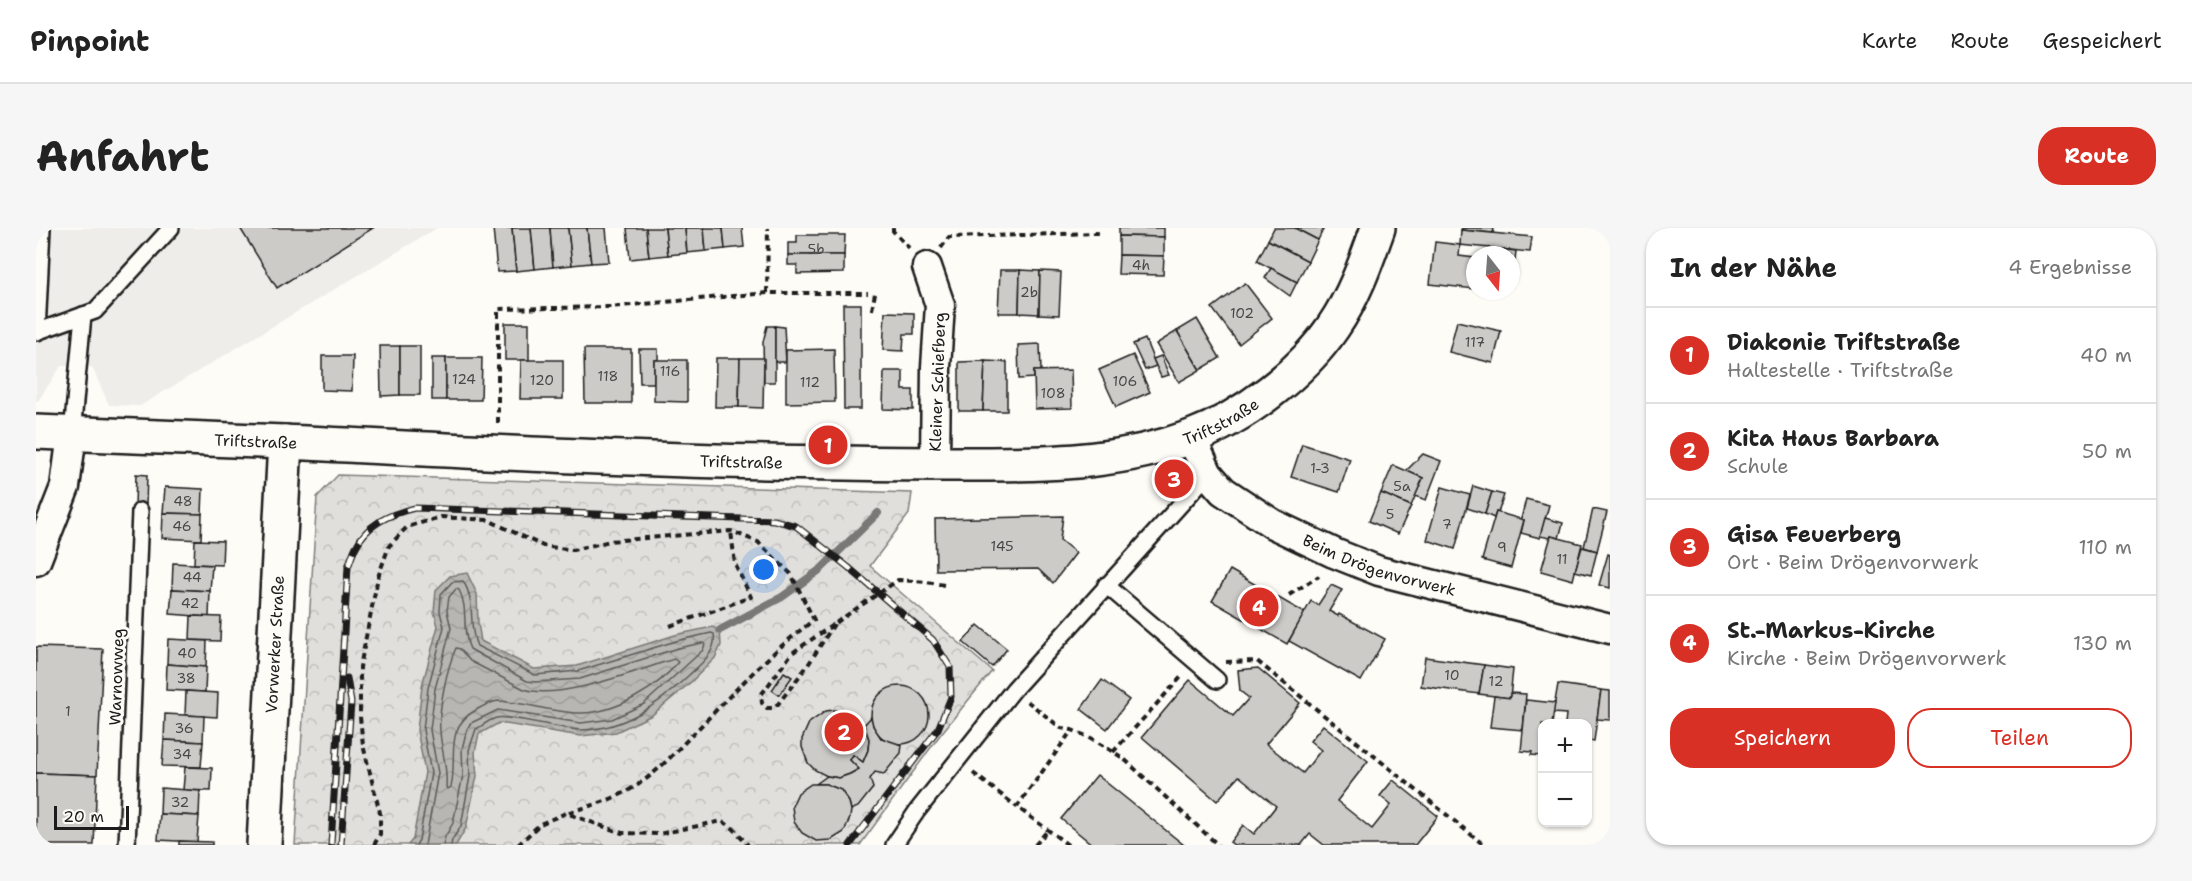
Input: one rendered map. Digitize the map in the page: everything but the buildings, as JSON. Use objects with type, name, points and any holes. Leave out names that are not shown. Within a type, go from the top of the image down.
[{"type":"street","name":"Triftstraße","points":[[36,432],[778,463],[1075,462],[1137,454],[1191,437],[1246,409],[1289,377],[1332,329],[1353,294],[1378,228]]},
{"type":"street","name":"Kleiner Schiefberg","points":[[927,267],[940,305],[936,367],[935,464]]},
{"type":"street","points":[[36,561],[65,487],[72,434]]},
{"type":"street","name":"Beim Drögenvorwerk","points":[[1191,437],[1208,474],[1223,490],[1273,524],[1334,553],[1379,571],[1610,629]]},
{"type":"street","name":"Vorwerker Straße","points":[[264,845],[285,442]]},
{"type":"lane","points":[[42,228],[37,332],[95,311],[171,228]]},
{"type":"lane","points":[[72,434],[83,315]]},
{"type":"lane","points":[[894,845],[917,811],[1014,689],[1208,474]]},
{"type":"lane","name":"Warnowweg","points":[[127,845],[140,512]]},
{"type":"lane","points":[[1106,585],[1206,671]]},
{"type":"path","points":[[767,293],[768,228]]},
{"type":"path","points":[[927,267],[949,237],[1097,233],[1097,228]]},
{"type":"path","points":[[498,453],[498,309],[609,307],[767,293],[868,293]]},
{"type":"path","points":[[872,310],[875,293]]},
{"type":"path","points":[[374,845],[380,834],[380,813],[363,745],[360,717],[360,667],[378,577],[389,546],[406,527],[441,517],[488,520],[543,546],[573,550],[610,541],[731,531],[758,542],[791,574],[814,620],[788,639],[662,767],[637,786],[606,802],[566,813],[540,824],[518,845]]},
{"type":"path","points":[[670,626],[750,597],[735,564],[731,531]]},
{"type":"path","points":[[1289,595],[1324,573],[1334,553]]},
{"type":"path","points":[[834,624],[808,665],[778,704],[767,708],[762,703],[761,695],[792,653],[834,624],[898,580],[944,585]]},
{"type":"path","points":[[1113,752],[1218,663],[1257,662],[1484,845]]},
{"type":"path","points":[[1030,704],[1061,728],[1091,738],[1123,758],[1218,845]]},
{"type":"path","points":[[1017,807],[1072,730]]},
{"type":"path","points":[[973,773],[1068,845]]},
{"type":"path","points":[[566,813],[622,833],[659,834],[722,821],[748,845]]},
{"type":"path","points":[[1035,845],[1048,830]]},
{"type":"shaded area","points":[[36,228],[437,228],[140,406],[109,405],[92,367],[77,366],[61,366],[36,401]]},
{"type":"green space","points":[[338,475],[912,493],[909,514],[870,566],[992,671],[940,735],[860,845],[295,845],[317,497]]},
{"type":"water","points":[[467,573],[477,594],[481,641],[534,669],[577,666],[675,635],[712,627],[720,630],[721,645],[715,658],[652,715],[616,732],[581,736],[499,723],[479,734],[475,752],[477,776],[466,828],[456,845],[408,845],[413,839],[425,772],[417,730],[422,686],[438,626],[434,612],[436,590],[450,576]]},
{"type":"waterway","points":[[720,630],[782,597],[821,569],[878,513]]},
{"type":"railway","points":[[331,845],[348,567],[362,537],[374,525],[390,516],[415,508],[774,520],[796,526],[933,640],[950,667],[951,697],[938,729],[850,845]]},
{"type":"railway","points":[[341,845],[351,702],[347,678]]},
{"type":"place","name":"Diakonie Triftstraße","points":[[828,445]]},
{"type":"place","name":"Gisa Feuerberg","points":[[1174,479]]},
{"type":"place","name":"St.-Markus-Kirche","points":[[1259,607]]},
{"type":"place","name":"Kita Haus Barbara","points":[[844,732]]}]
